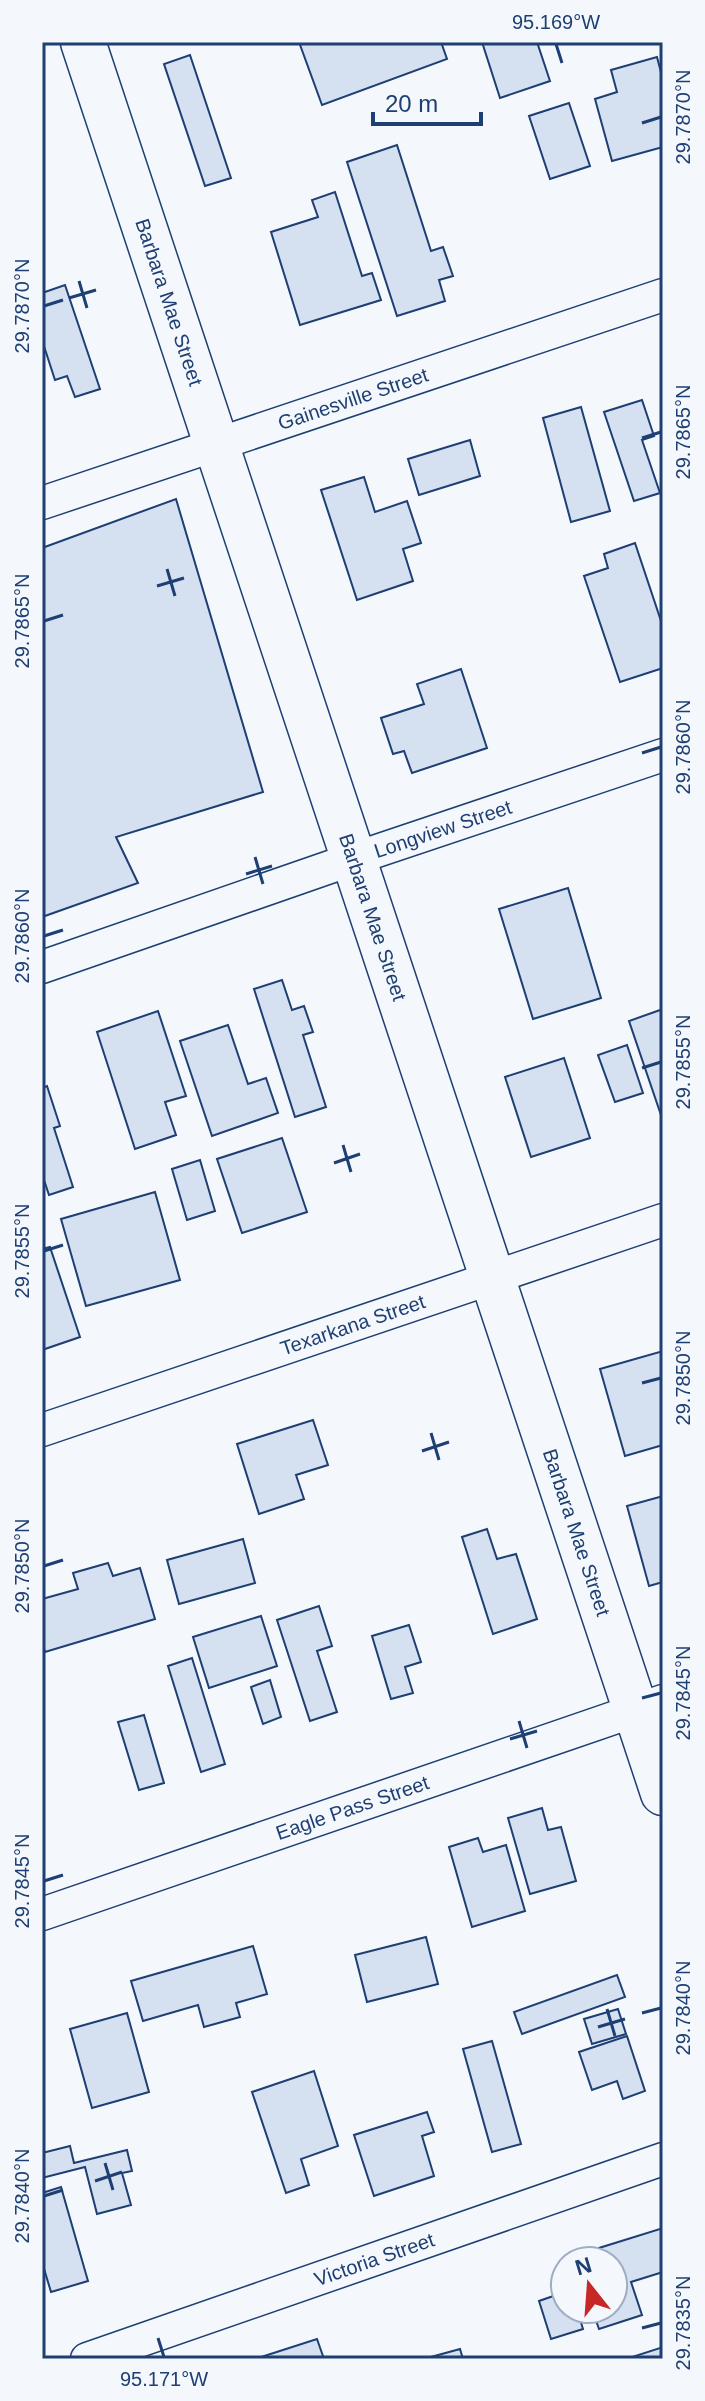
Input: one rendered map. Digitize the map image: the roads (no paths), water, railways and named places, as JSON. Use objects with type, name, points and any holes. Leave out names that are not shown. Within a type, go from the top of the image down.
[{"type":"street","name":"Barbara Mae Street","points":[[83,42],[492,1276],[649,1705],[663,1793]]},
{"type":"street","name":"Gainesville Street","points":[[42,503],[663,295]]},
{"type":"street","name":"Longview Street","points":[[42,967],[663,755]]},
{"type":"street","name":"Texarkana Street","points":[[42,1430],[663,1220]]},
{"type":"street","name":"Eagle Pass Street","points":[[42,1914],[649,1705]]},
{"type":"street","name":"Victoria Street","points":[[87,2359],[663,2159]]}]
